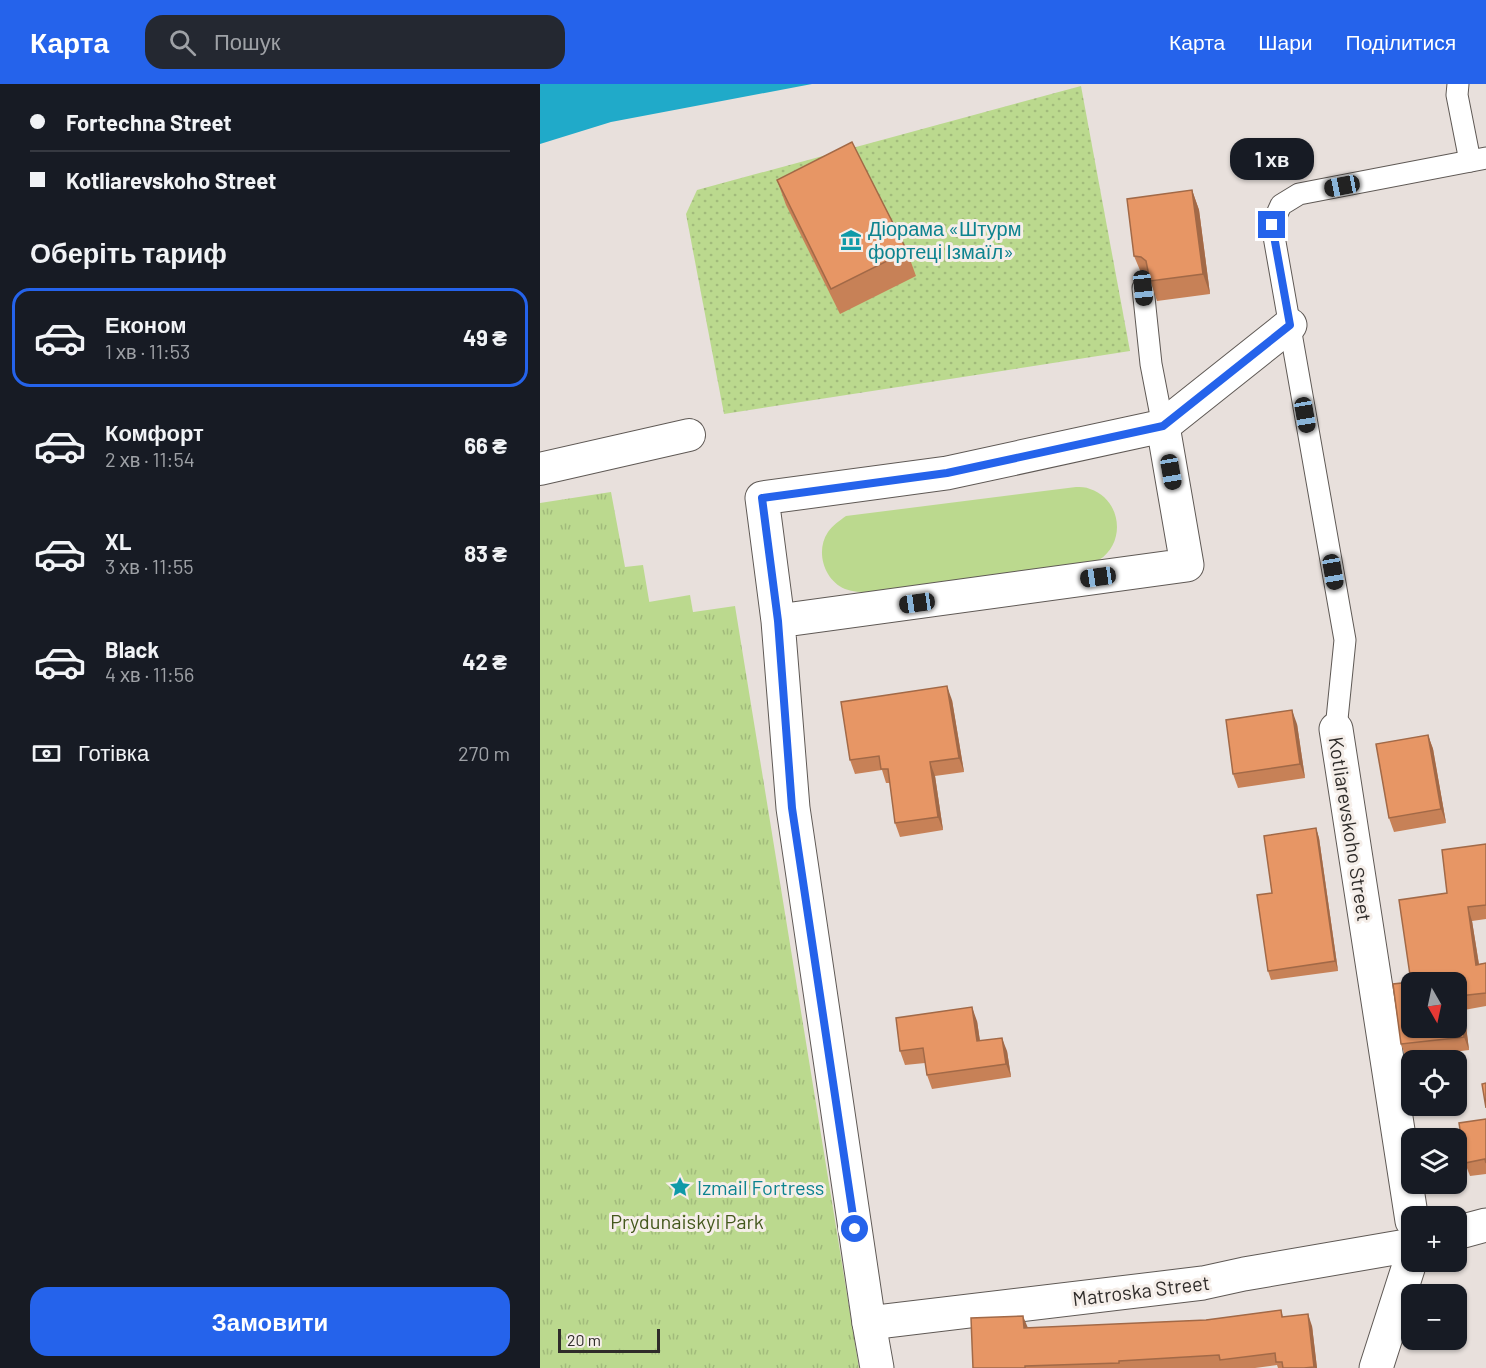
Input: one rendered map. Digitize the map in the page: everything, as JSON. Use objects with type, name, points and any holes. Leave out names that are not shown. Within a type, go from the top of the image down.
[{"type":"street","points":[[877,1368],[792,808],[778,621],[762,498],[947,473],[1163,426],[1290,325]]},
{"type":"street","points":[[778,621],[1187,564],[1163,426]]},
{"type":"street","points":[[540,469],[689,435]]},
{"type":"street","name":"Kotliarevskoho Street","points":[[1336,729],[1410,1206]]},
{"type":"street","points":[[1467,1230],[1486,1225]]},
{"type":"street","name":"Matroska Street","points":[[869,1323],[1203,1284],[1244,1274],[1401,1247]]},
{"type":"street","points":[[1376,1368],[1407,1272]]},
{"type":"lane","points":[[1458,84],[1457,94],[1478,160]]},
{"type":"lane","name":"Kotliarevskoho Street","points":[[1336,729],[1345,640],[1272,225],[1281,205],[1299,195],[1478,160]]},
{"type":"lane","points":[[1143,288],[1151,364],[1163,426]]},
{"type":"green space","points":[[1081,86],[1130,351],[724,414],[686,214],[697,190]]},
{"type":"green space","points":[[1076,487],[1088,488],[1100,494],[1114,511],[1117,522],[1114,543],[1108,552],[1099,560],[1086,565],[857,592],[838,585],[827,572],[824,564],[822,548],[824,540],[832,527],[846,516]]},
{"type":"green space","name":"Prydunaiskyi Park","points":[[611,492],[625,567],[643,565],[652,618],[735,606],[859,1368],[540,1368],[540,503]]},
{"type":"green space","points":[[690,595],[704,675],[637,604]]},
{"type":"water","points":[[540,84],[812,84],[611,122],[540,144]]},
{"type":"building","name":"Діорама «Штурм фортеці Ізмаїл»","points":[[852,142],[907,251],[831,289],[777,180]]},
{"type":"building","points":[[1192,190],[1203,274],[1150,281],[1146,261],[1134,256],[1127,199]]},
{"type":"building","points":[[947,686],[959,758],[930,762],[938,817],[895,823],[888,769],[881,769],[879,756],[850,760],[841,702]]},
{"type":"building","points":[[1292,710],[1300,764],[1233,774],[1226,720]]},
{"type":"building","points":[[1428,735],[1441,809],[1389,818],[1376,744]]},
{"type":"building","points":[[1316,828],[1335,961],[1268,971],[1257,895],[1272,893],[1264,836]]},
{"type":"building","points":[[1486,844],[1486,905],[1468,907],[1476,965],[1486,963],[1486,993],[1467,995],[1467,972],[1410,972],[1399,900],[1447,893],[1442,850]]},
{"type":"building","points":[[1401,983],[1401,1038],[1455,1038],[1401,1044],[1393,984]]},
{"type":"building","points":[[972,1007],[977,1041],[1002,1038],[1006,1064],[927,1075],[923,1048],[900,1051],[896,1018]]},
{"type":"building","points":[[1486,1083],[1486,1108],[1482,1084]]},
{"type":"building","points":[[1486,1119],[1486,1163],[1485,1159],[1467,1163],[1467,1128],[1460,1128],[1459,1123]]},
{"type":"building","points":[[1281,1310],[1282,1317],[1308,1314],[1314,1367],[1283,1368],[1282,1362],[1276,1362],[1275,1353],[1220,1360],[1219,1355],[1119,1361],[1119,1363],[1025,1366],[1025,1368],[973,1368],[971,1318],[1023,1316],[1024,1328],[1206,1320]]},
{"type":"place","name":"Діорама «Штурм фортеці Ізмаїл»","points":[[851,240]]},
{"type":"place","name":"Izmail Fortress","points":[[680,1187]]},
{"type":"route","points":[[855,1229],[792,808],[778,621],[762,498],[947,473],[1163,426],[1290,325],[1272,225]]}]
